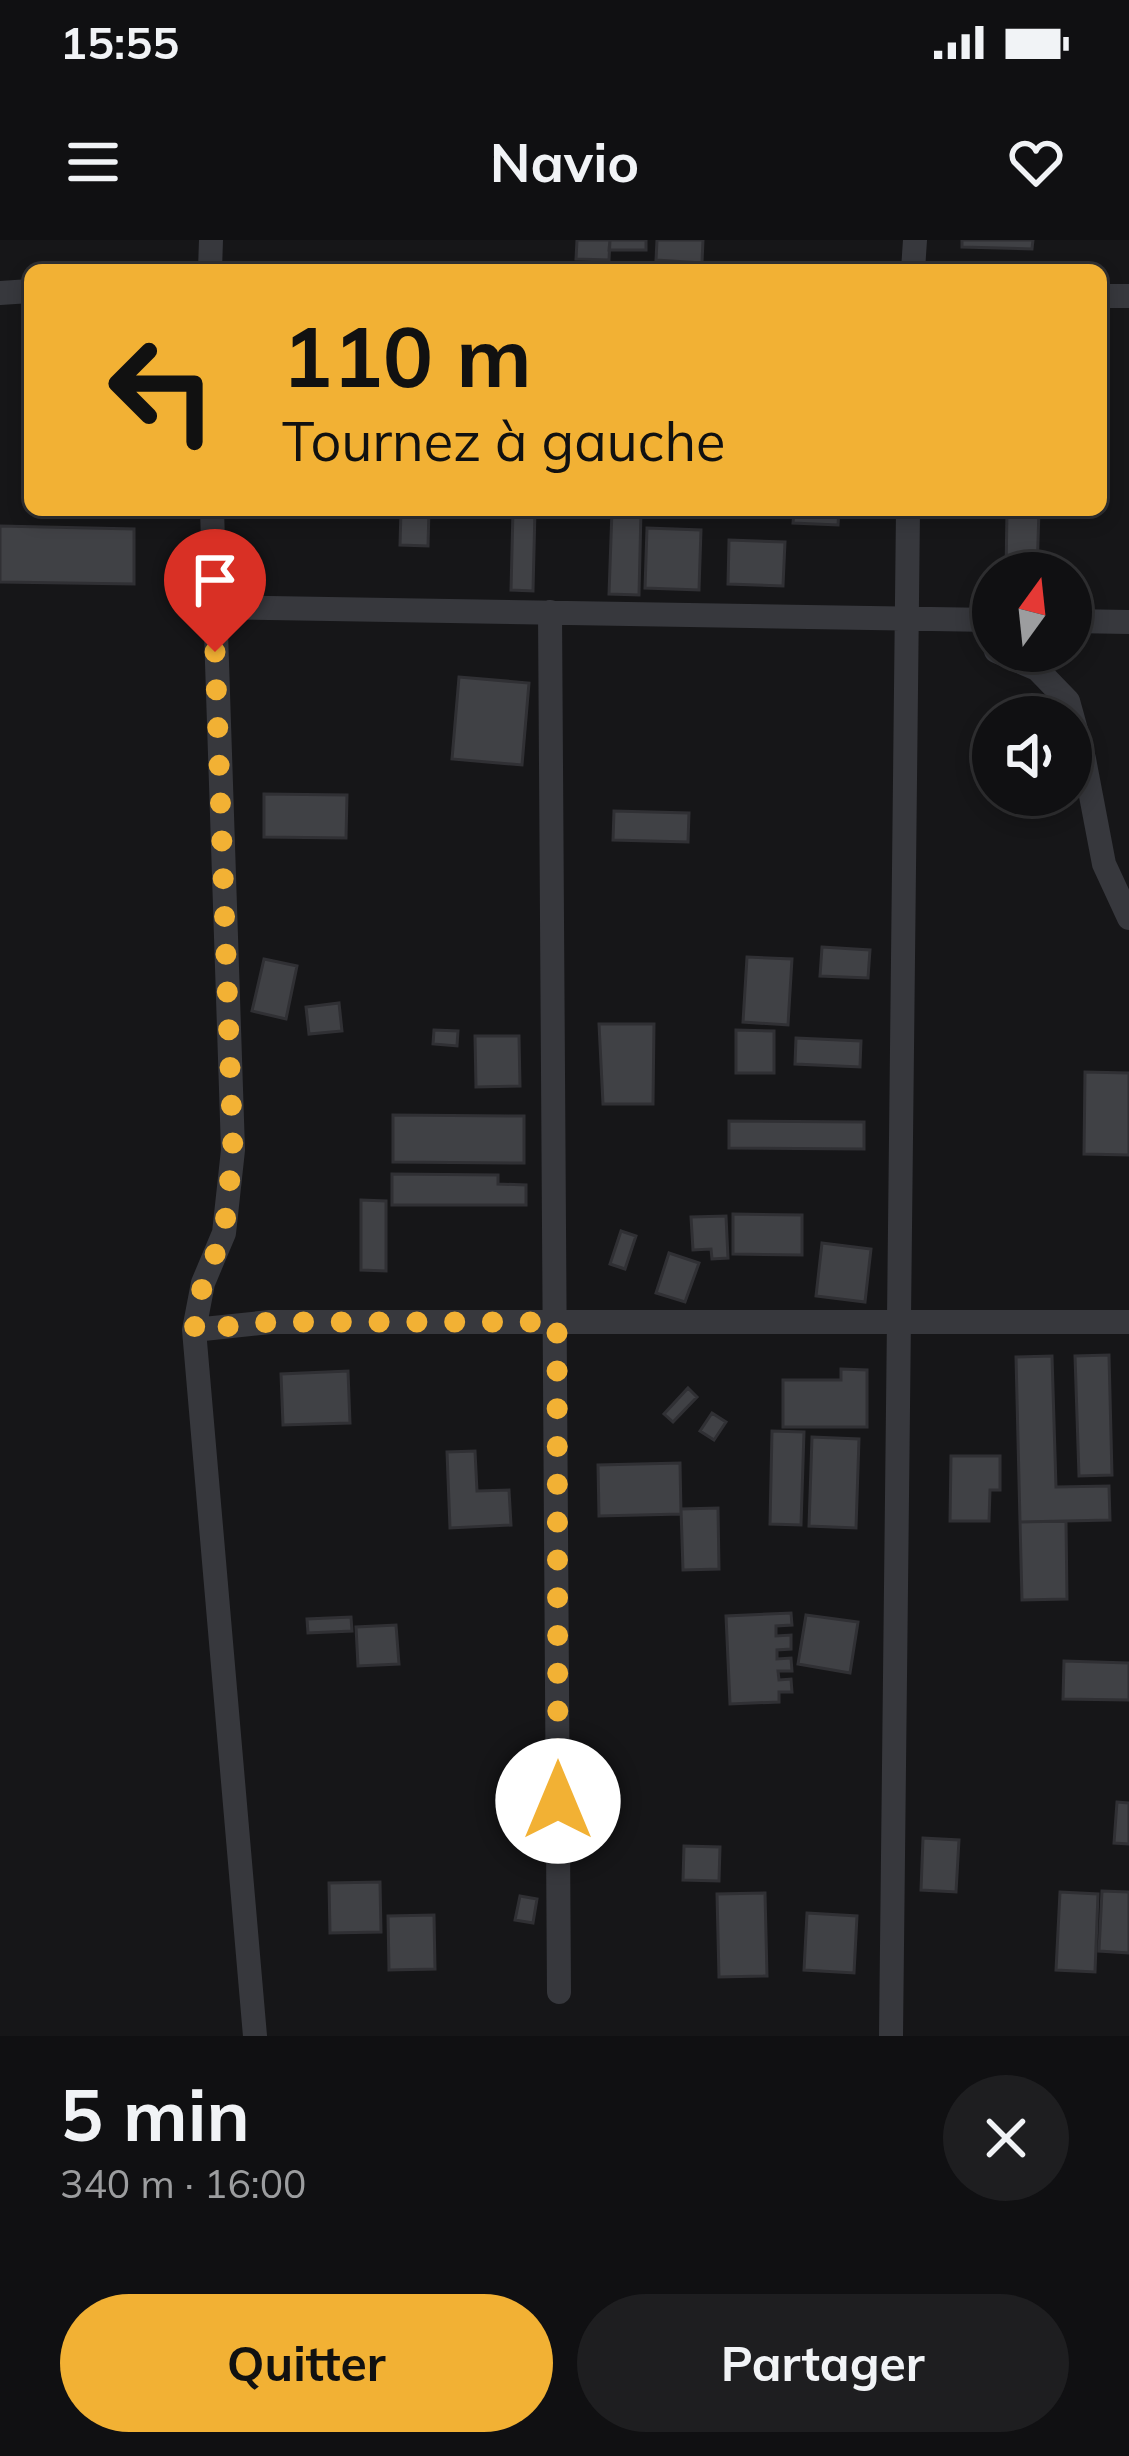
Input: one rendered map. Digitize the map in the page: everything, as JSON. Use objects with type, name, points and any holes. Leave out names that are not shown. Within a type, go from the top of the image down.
[{"type":"street","points":[[212,516],[233,1150],[224,1233],[203,1283],[194,1330],[255,2036]]},
{"type":"street","points":[[891,2036],[908,516]]},
{"type":"street","points":[[213,607],[972,620]]},
{"type":"street","points":[[550,612],[559,1992]]},
{"type":"street","points":[[936,619],[972,638]]},
{"type":"street","points":[[1092,621],[1129,622]]},
{"type":"street","points":[[1039,672],[1068,700],[1105,864],[1129,918]]},
{"type":"street","points":[[194,1330],[270,1322],[1129,1322]]},
{"type":"building","points":[[577,240],[610,240],[609,260],[576,259]]},
{"type":"building","points":[[610,240],[646,240],[646,250],[609,250]]},
{"type":"building","points":[[657,240],[703,240],[702,263],[656,260]]},
{"type":"building","points":[[962,240],[1033,240],[1032,249],[962,247]]},
{"type":"building","points":[[401,516],[429,516],[428,546],[400,545]]},
{"type":"building","points":[[513,516],[535,516],[533,591],[511,590]]},
{"type":"building","points":[[612,516],[641,516],[639,595],[609,594]]},
{"type":"building","points":[[794,516],[839,516],[838,525],[793,523]]},
{"type":"building","points":[[1007,516],[1039,516],[1038,552],[1006,552]]},
{"type":"building","points":[[0,526],[134,529],[134,584],[0,582]]},
{"type":"building","points":[[647,528],[701,530],[699,590],[645,588]]},
{"type":"building","points":[[729,540],[785,542],[783,586],[728,584]]},
{"type":"building","points":[[459,677],[529,683],[522,765],[452,759]]},
{"type":"building","points":[[264,794],[347,795],[346,838],[264,837]]},
{"type":"building","points":[[614,811],[689,813],[688,842],[613,840]]},
{"type":"building","points":[[822,947],[870,950],[868,978],[820,976]]},
{"type":"building","points":[[747,957],[792,959],[788,1025],[743,1022]]},
{"type":"building","points":[[264,959],[297,966],[286,1019],[252,1011]]},
{"type":"building","points":[[339,1003],[342,1031],[309,1034],[306,1007]]},
{"type":"building","points":[[599,1024],[654,1024],[653,1104],[603,1104]]},
{"type":"building","points":[[434,1030],[458,1031],[457,1046],[433,1044]]},
{"type":"building","points":[[736,1030],[774,1031],[774,1073],[736,1073]]},
{"type":"building","points":[[475,1036],[519,1036],[520,1086],[476,1087]]},
{"type":"building","points":[[796,1038],[861,1041],[860,1067],[795,1064]]},
{"type":"building","points":[[1085,1072],[1129,1073],[1129,1155],[1084,1154]]},
{"type":"building","points":[[393,1115],[524,1116],[524,1163],[393,1162]]},
{"type":"building","points":[[729,1121],[864,1122],[864,1149],[729,1148]]},
{"type":"building","points":[[392,1174],[498,1175],[498,1184],[526,1185],[526,1205],[392,1205]]},
{"type":"building","points":[[361,1200],[386,1201],[386,1271],[361,1270]]},
{"type":"building","points":[[733,1214],[802,1215],[802,1255],[733,1254]]},
{"type":"building","points":[[726,1216],[728,1258],[712,1259],[711,1249],[693,1250],[691,1217]]},
{"type":"building","points":[[621,1231],[636,1236],[625,1269],[610,1264]]},
{"type":"building","points":[[822,1243],[871,1249],[865,1302],[816,1296]]},
{"type":"building","points":[[669,1253],[699,1263],[685,1302],[656,1293]]},
{"type":"building","points":[[1109,1355],[1112,1475],[1079,1476],[1075,1356]]},
{"type":"building","points":[[1052,1356],[1056,1487],[1109,1486],[1110,1520],[1020,1522],[1016,1357]]},
{"type":"building","points":[[841,1369],[867,1370],[867,1427],[783,1427],[783,1380],[841,1380]]},
{"type":"building","points":[[348,1371],[350,1423],[283,1425],[281,1374]]},
{"type":"building","points":[[688,1388],[697,1397],[673,1422],[664,1414]]},
{"type":"building","points":[[712,1413],[726,1422],[714,1440],[700,1431]]},
{"type":"building","points":[[772,1431],[804,1432],[801,1525],[770,1524]]},
{"type":"building","points":[[812,1437],[859,1439],[856,1528],[809,1526]]},
{"type":"building","points":[[475,1451],[477,1491],[509,1490],[511,1525],[450,1528],[447,1452]]},
{"type":"building","points":[[951,1456],[1000,1456],[1000,1490],[990,1490],[989,1521],[950,1521]]},
{"type":"building","points":[[680,1463],[681,1514],[599,1516],[598,1465]]},
{"type":"building","points":[[718,1508],[719,1569],[683,1570],[681,1509]]},
{"type":"building","points":[[1066,1521],[1067,1599],[1022,1600],[1020,1522]]},
{"type":"building","points":[[791,1613],[792,1625],[776,1626],[776,1636],[791,1635],[791,1649],[777,1650],[777,1659],[791,1658],[792,1671],[778,1671],[779,1680],[791,1679],[792,1692],[779,1692],[779,1702],[730,1704],[726,1616]]},
{"type":"building","points":[[806,1615],[858,1622],[850,1673],[798,1664]]},
{"type":"building","points":[[351,1617],[352,1631],[308,1633],[307,1619]]},
{"type":"building","points":[[396,1625],[399,1664],[358,1666],[356,1627]]},
{"type":"building","points":[[1064,1661],[1129,1663],[1129,1700],[1063,1699]]},
{"type":"building","points":[[1117,1802],[1129,1803],[1129,1844],[1114,1843]]},
{"type":"building","points":[[923,1838],[959,1840],[956,1892],[921,1890]]},
{"type":"building","points":[[684,1846],[720,1847],[719,1881],[683,1880]]},
{"type":"building","points":[[380,1882],[381,1932],[330,1933],[329,1883]]},
{"type":"building","points":[[1102,1891],[1129,1892],[1129,1953],[1099,1951]]},
{"type":"building","points":[[1060,1892],[1098,1894],[1095,1972],[1056,1970]]},
{"type":"building","points":[[765,1893],[767,1976],[719,1977],[717,1894]]},
{"type":"building","points":[[520,1896],[537,1899],[533,1923],[515,1920]]},
{"type":"building","points":[[807,1913],[857,1916],[854,1973],[804,1970]]},
{"type":"building","points":[[434,1915],[435,1969],[389,1970],[388,1916]]},
{"type":"route","points":[[215,652],[233,1150],[224,1233],[203,1283],[194,1330],[270,1322],[557,1322],[558,1801]]}]
